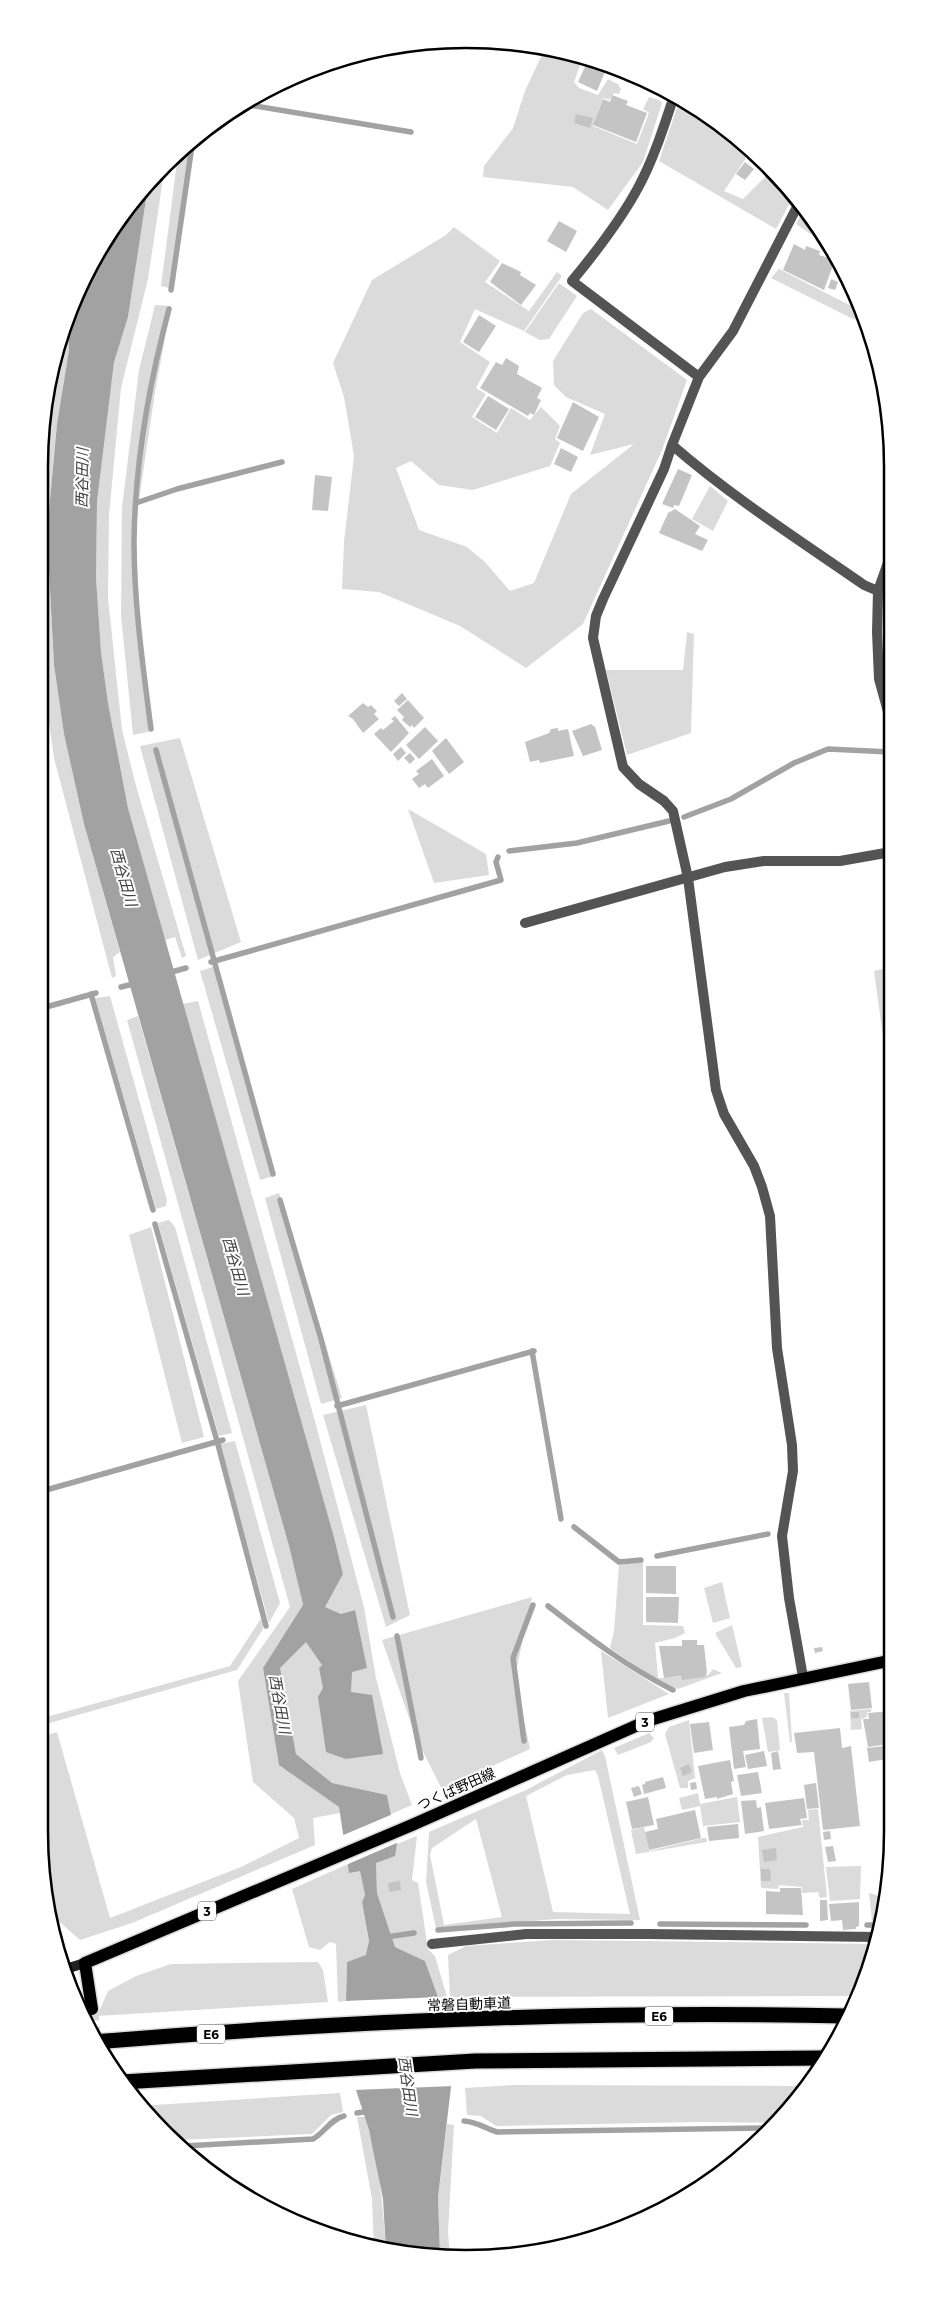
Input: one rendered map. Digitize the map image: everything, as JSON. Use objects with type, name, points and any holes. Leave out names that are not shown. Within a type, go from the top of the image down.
[{"type":"highway","name":"常磐自動車道","points":[[104,2041],[327,2026],[472,2019],[647,2016],[841,2016]]},
{"type":"highway","points":[[130,2081],[475,2061],[818,2058]]},
{"type":"main road","name":"つくば野田線","points":[[85,1963],[412,1825],[647,1721],[735,1693],[803,1677],[884,1662]]},
{"type":"main road","points":[[70,1968],[85,1963],[92,2009]]},
{"type":"street","points":[[672,102],[662,133],[640,185],[592,256],[572,281],[699,377]]},
{"type":"street","points":[[796,209],[733,331],[699,377],[664,469],[596,616],[593,638],[623,767],[639,784],[664,801],[673,811],[688,878],[716,1090],[724,1114],[756,1173],[770,1216],[777,1348],[792,1445],[793,1471],[782,1536],[789,1598],[803,1677]]},
{"type":"street","points":[[672,445],[696,466],[764,517],[864,585],[878,591]]},
{"type":"street","points":[[884,574],[878,591],[879,679],[884,697]]},
{"type":"street","points":[[525,923],[725,868],[764,861],[840,861],[884,853]]},
{"type":"street","points":[[432,1944],[526,1934],[871,1937]]},
{"type":"shaded area","points":[[542,55],[581,64],[574,82],[579,88],[598,95],[608,79],[618,84],[621,89],[619,94],[614,93],[609,100],[603,98],[593,126],[637,144],[649,113],[643,109],[649,97],[662,103],[643,162],[608,210],[573,187],[483,177],[484,166],[513,128],[525,91]]},
{"type":"shaded area","points":[[678,106],[699,118],[747,156],[724,191],[743,199],[767,175],[790,202],[776,229],[659,161]]},
{"type":"shaded area","points":[[193,149],[173,289],[161,286],[177,164]]},
{"type":"shaded area","points":[[163,177],[148,279],[121,388],[109,515],[108,598],[122,730],[136,786],[186,956],[182,958],[175,937],[165,940],[128,808],[108,703],[101,652],[96,578],[97,502],[114,361],[128,317],[147,195]]},
{"type":"shaded area","points":[[801,215],[817,239],[796,224]]},
{"type":"shaded area","points":[[454,227],[500,261],[485,282],[529,311],[557,272],[562,276],[524,331],[475,309],[460,342],[490,362],[476,388],[486,394],[472,417],[497,433],[511,408],[530,420],[541,407],[560,426],[555,439],[560,443],[550,466],[473,490],[439,485],[411,461],[396,468],[419,530],[467,547],[485,562],[510,591],[534,583],[571,494],[634,444],[590,455],[605,414],[566,397],[554,385],[553,361],[583,313],[591,309],[687,380],[662,450],[583,624],[526,668],[460,626],[379,592],[342,589],[344,542],[354,456],[344,397],[333,363],[372,280],[446,235]]},
{"type":"shaded area","points":[[779,269],[853,307],[858,320],[851,318],[771,278]]},
{"type":"shaded area","points":[[559,283],[577,296],[549,339],[540,340],[525,332]]},
{"type":"shaded area","points":[[155,305],[171,306],[155,392],[133,541],[136,613],[152,731],[133,735],[121,616],[122,507],[139,370]]},
{"type":"shaded area","points":[[68,337],[69,350],[57,424],[48,522],[48,439],[51,411]]},
{"type":"shaded area","points":[[710,486],[728,501],[713,531],[692,519]]},
{"type":"shaded area","points":[[48,552],[54,665],[64,734],[84,824],[120,952],[113,957],[116,976],[112,978],[54,758],[48,716]]},
{"type":"shaded area","points":[[687,632],[694,634],[691,733],[627,755],[606,670],[683,670]]},
{"type":"shaded area","points":[[180,738],[241,942],[198,960],[140,746]]},
{"type":"shaded area","points":[[408,809],[486,854],[489,875],[434,883]]},
{"type":"shaded area","points":[[216,966],[274,1176],[260,1180],[200,971]]},
{"type":"shaded area","points":[[884,969],[884,1044],[874,971]]},
{"type":"shaded area","points":[[110,996],[167,1200],[166,1206],[156,1209],[95,998]]},
{"type":"shaded area","points":[[198,1001],[316,1425],[364,1607],[376,1678],[400,1773],[412,1805],[391,1814],[387,1795],[332,1783],[296,1754],[279,1668],[306,1641],[323,1666],[319,1668],[346,1759],[383,1753],[350,1692],[354,1610],[341,1614],[324,1607],[343,1574],[183,1004]]},
{"type":"shaded area","points":[[138,1016],[289,1546],[303,1606],[263,1668],[279,1764],[339,1807],[340,1813],[313,1818],[315,1845],[132,1923],[80,1940],[57,1920],[51,1887],[48,1859],[48,1735],[57,1732],[110,1918],[241,1867],[299,1838],[294,1818],[253,1782],[238,1681],[290,1607],[127,1020]]},
{"type":"shaded area","points":[[279,1193],[342,1398],[321,1404],[265,1198]]},
{"type":"shaded area","points":[[169,1220],[175,1227],[232,1433],[219,1436],[158,1223]]},
{"type":"shaded area","points":[[151,1227],[204,1437],[182,1443],[129,1235]]},
{"type":"shaded area","points":[[366,1405],[410,1615],[386,1627],[323,1415]]},
{"type":"shaded area","points":[[235,1441],[280,1603],[269,1623],[220,1444]]},
{"type":"shaded area","points":[[643,1562],[643,1625],[683,1626],[685,1633],[675,1638],[655,1643],[658,1678],[708,1675],[713,1669],[722,1673],[678,1689],[648,1674],[610,1648],[614,1631],[619,1565]]},
{"type":"shaded area","points":[[722,1582],[730,1618],[713,1623],[704,1588]]},
{"type":"shaded area","points":[[532,1597],[515,1676],[530,1749],[442,1789],[416,1738],[382,1640]]},
{"type":"shaded area","points":[[262,1617],[263,1629],[237,1670],[48,1723],[48,1717],[230,1666]]},
{"type":"shaded area","points":[[732,1625],[742,1667],[736,1668],[715,1633]]},
{"type":"shaded area","points":[[601,1651],[669,1694],[608,1718]]},
{"type":"shaded area","points":[[784,1693],[789,1693],[792,1742],[790,1742]]},
{"type":"shaded area","points":[[871,1709],[871,1712],[867,1712],[867,1717],[861,1719],[862,1729],[851,1730],[850,1711]]},
{"type":"shaded area","points":[[772,1717],[777,1720],[780,1750],[768,1752],[762,1718]]},
{"type":"shaded area","points":[[689,1720],[695,1778],[688,1781],[688,1788],[680,1788],[665,1734],[669,1727]]},
{"type":"shaded area","points":[[649,1733],[654,1738],[651,1742],[618,1755],[614,1748]]},
{"type":"shaded area","points":[[602,1750],[605,1756],[640,1920],[557,1919],[436,1928],[426,1882],[429,1832],[526,1790]],"holes":[[[595,1770],[598,1776],[630,1914],[553,1912],[526,1796],[567,1775]],[[476,1819],[502,1917],[444,1925],[430,1855],[432,1848]]]},
{"type":"shaded area","points":[[698,1793],[700,1804],[737,1797],[740,1822],[703,1826],[700,1806],[682,1810],[679,1798]]},
{"type":"shaded area","points":[[818,1809],[827,1897],[820,1898],[818,1892],[802,1893],[802,1887],[779,1885],[778,1889],[761,1888],[758,1837],[803,1827],[802,1820],[809,1820],[808,1810]]},
{"type":"shaded area","points":[[644,1827],[649,1851],[703,1838],[706,1838],[707,1842],[636,1854],[631,1830]]},
{"type":"shaded area","points":[[417,1836],[412,1880],[418,1883],[428,1949],[435,1956],[447,1997],[438,1997],[425,1961],[395,1947],[377,1893],[376,1862],[394,1856],[397,1844]]},
{"type":"shaded area","points":[[348,1864],[360,1870],[365,1895],[362,1902],[369,1941],[367,1955],[347,1962],[346,2001],[338,2002],[336,1944],[330,1942],[320,1950],[309,1947],[292,1889]]},
{"type":"shaded area","points":[[861,1866],[860,1899],[830,1901],[826,1867]]},
{"type":"shaded area","points":[[869,1893],[879,1896],[874,1921],[872,1921]]},
{"type":"shaded area","points":[[553,1940],[869,1944],[851,1996],[450,1997],[448,1955],[466,1946]]},
{"type":"shaded area","points":[[318,1962],[323,1970],[328,2002],[97,2016],[108,1991],[136,1976],[171,1964]]},
{"type":"shaded area","points":[[514,2085],[799,2086],[767,2123],[697,2122],[496,2126],[481,2116],[467,2115],[465,2088]]},
{"type":"shaded area","points":[[340,2093],[343,2112],[331,2115],[312,2134],[182,2140],[149,2105]]},
{"type":"shaded area","points":[[357,2117],[365,2117],[374,2150],[382,2199],[385,2242],[374,2240],[372,2199]]},
{"type":"shaded area","points":[[447,2124],[454,2125],[448,2233],[450,2250],[440,2250],[438,2197]]},
{"type":"water","name":"西谷田川","points":[[147,195],[128,317],[114,362],[97,502],[96,578],[101,652],[108,703],[128,808],[343,1574],[325,1607],[341,1614],[355,1610],[367,1668],[352,1672],[351,1692],[372,1695],[383,1754],[346,1759],[326,1752],[318,1697],[323,1688],[319,1668],[322,1665],[306,1642],[280,1668],[296,1754],[332,1783],[387,1795],[397,1844],[395,1856],[376,1863],[377,1893],[395,1947],[425,1961],[438,1997],[451,2087],[438,2197],[440,2250],[386,2242],[383,2199],[369,2130],[356,2090],[346,2001],[347,1962],[366,1955],[369,1941],[362,1902],[365,1895],[360,1871],[349,1873],[339,1807],[279,1765],[263,1668],[303,1605],[289,1546],[84,824],[64,734],[54,665],[48,522],[57,424],[69,350],[70,331],[91,281],[118,233]]},
{"type":"pier","points":[[393,1814],[399,1842],[346,1865],[341,1836]]},
{"type":"pier","points":[[440,1997],[454,2086],[354,2090],[344,2001]]},
{"type":"building","points":[[586,65],[605,72],[597,91],[578,82]]},
{"type":"building","points":[[612,95],[628,101],[626,105],[647,113],[636,142],[593,125],[603,99],[610,102]]},
{"type":"building","points":[[576,114],[593,118],[590,128],[574,123]]},
{"type":"building","points":[[748,157],[762,170],[761,171],[747,159]]},
{"type":"building","points":[[745,162],[754,169],[745,180],[736,174]]},
{"type":"building","points":[[559,221],[577,231],[566,252],[547,241]]},
{"type":"building","points":[[794,244],[805,250],[806,246],[820,251],[819,255],[829,258],[833,266],[824,290],[783,270]]},
{"type":"building","points":[[502,263],[521,272],[520,275],[536,285],[521,305],[490,282]]},
{"type":"building","points":[[831,279],[838,282],[835,290],[828,288]]},
{"type":"building","points":[[479,315],[496,326],[479,352],[463,342]]},
{"type":"building","points":[[506,358],[519,366],[517,374],[542,388],[537,398],[541,400],[534,415],[530,413],[528,416],[480,388],[496,362],[502,365]]},
{"type":"building","points":[[488,396],[509,409],[496,430],[475,417]]},
{"type":"building","points":[[573,402],[599,417],[583,451],[557,438]]},
{"type":"building","points":[[561,448],[578,457],[571,472],[554,464]]},
{"type":"building","points":[[678,469],[692,475],[679,506],[674,505],[673,508],[662,504]]},
{"type":"building","points":[[315,475],[332,477],[328,511],[312,510]]},
{"type":"building","points":[[675,509],[700,526],[695,534],[708,540],[702,551],[659,533],[668,513]]},
{"type":"building","points":[[402,693],[407,699],[399,706],[394,701]]},
{"type":"building","points":[[408,700],[424,718],[414,728],[402,720],[404,717],[397,710]]},
{"type":"building","points":[[363,703],[368,707],[371,705],[377,711],[374,714],[379,719],[363,733],[353,719],[348,716]]},
{"type":"building","points":[[395,716],[409,733],[391,752],[374,734],[381,728],[383,730],[394,721],[391,719]]},
{"type":"building","points":[[591,724],[595,727],[602,750],[583,756],[572,731]]},
{"type":"building","points":[[425,727],[438,741],[419,759],[406,745]]},
{"type":"building","points":[[558,728],[558,731],[568,729],[574,756],[540,763],[539,760],[530,762],[525,742],[549,733],[551,729]]},
{"type":"building","points":[[446,738],[464,762],[449,774],[432,751]]},
{"type":"building","points":[[401,747],[406,753],[398,761],[393,754]]},
{"type":"building","points":[[410,753],[415,759],[410,764],[404,758]]},
{"type":"building","points":[[432,759],[444,776],[428,788],[425,784],[419,788],[412,779],[419,774],[416,771]]},
{"type":"building","points":[[646,1566],[676,1566],[676,1594],[646,1593]]},
{"type":"building","points":[[646,1597],[679,1597],[678,1623],[646,1622]]},
{"type":"building","points":[[682,1640],[697,1640],[697,1645],[704,1645],[707,1673],[705,1677],[682,1680],[681,1676],[664,1678],[659,1646],[682,1646]]},
{"type":"building","points":[[822,1647],[823,1651],[815,1653],[814,1648]]},
{"type":"building","points":[[869,1682],[872,1708],[851,1710],[848,1684]]},
{"type":"building","points":[[851,1712],[859,1712],[859,1718],[851,1718]]},
{"type":"building","points":[[884,1712],[884,1745],[868,1747],[863,1719],[869,1719],[868,1713]]},
{"type":"building","points":[[757,1719],[760,1749],[743,1751],[746,1767],[734,1769],[729,1727],[744,1725],[746,1721]]},
{"type":"building","points":[[709,1722],[713,1750],[694,1753],[690,1724]]},
{"type":"building","points":[[840,1728],[842,1748],[851,1746],[860,1826],[823,1830],[814,1752],[797,1753],[794,1733]]},
{"type":"building","points":[[884,1746],[884,1760],[869,1762],[867,1748]]},
{"type":"building","points":[[764,1751],[767,1766],[748,1769],[745,1755]]},
{"type":"building","points":[[778,1751],[781,1769],[773,1770],[771,1753]]},
{"type":"building","points":[[730,1760],[734,1781],[731,1782],[733,1794],[717,1799],[717,1797],[705,1799],[698,1766]]},
{"type":"building","points":[[689,1764],[692,1772],[683,1776],[680,1768]]},
{"type":"building","points":[[758,1772],[762,1793],[741,1796],[737,1775]]},
{"type":"building","points":[[663,1777],[666,1788],[644,1794],[642,1785],[645,1782]]},
{"type":"building","points":[[696,1782],[697,1789],[691,1790],[690,1783]]},
{"type":"building","points":[[816,1783],[819,1808],[807,1809],[804,1785]]},
{"type":"building","points":[[639,1786],[642,1794],[634,1797],[631,1788]]},
{"type":"building","points":[[648,1797],[654,1825],[632,1829],[626,1802]]},
{"type":"building","points":[[804,1798],[807,1818],[800,1819],[802,1825],[769,1829],[765,1803]]},
{"type":"building","points":[[756,1800],[757,1808],[761,1807],[764,1831],[745,1834],[741,1801]]},
{"type":"building","points":[[695,1810],[701,1838],[649,1850],[645,1832],[658,1829],[656,1819]]},
{"type":"building","points":[[738,1824],[739,1838],[709,1841],[707,1827]]},
{"type":"building","points":[[830,1831],[831,1839],[824,1840],[823,1832]]},
{"type":"building","points":[[833,1846],[836,1861],[828,1862],[825,1847]]},
{"type":"building","points":[[776,1848],[777,1860],[764,1862],[762,1850]]},
{"type":"building","points":[[761,1869],[770,1869],[771,1881],[761,1881]]},
{"type":"building","points":[[400,1881],[401,1890],[389,1892],[388,1883]]},
{"type":"building","points":[[780,1888],[801,1888],[803,1915],[766,1914],[766,1891],[780,1892]]},
{"type":"building","points":[[820,1900],[827,1900],[828,1920],[820,1921]]},
{"type":"building","points":[[859,1902],[859,1926],[856,1929],[843,1930],[842,1920],[831,1921],[829,1904]]},
{"type":"waterway","points":[[254,106],[411,132]]},
{"type":"waterway","points":[[171,290],[191,150]]},
{"type":"waterway","points":[[151,729],[137,612],[134,565],[135,512],[144,424],[155,366],[169,309]]},
{"type":"waterway","points":[[136,503],[177,489],[282,462]]},
{"type":"waterway","points":[[684,817],[731,799],[794,763],[828,749],[884,752]]},
{"type":"waterway","points":[[156,750],[273,1174]]},
{"type":"waterway","points":[[509,851],[577,843],[669,821]]},
{"type":"waterway","points":[[211,962],[501,880],[496,862],[498,857]]},
{"type":"waterway","points":[[168,973],[186,968]]},
{"type":"waterway","points":[[121,987],[133,984]]},
{"type":"waterway","points":[[48,1006],[96,993]]},
{"type":"waterway","points":[[91,994],[153,1210]]},
{"type":"waterway","points":[[280,1200],[321,1339],[393,1617]]},
{"type":"waterway","points":[[155,1224],[217,1441],[266,1626]]},
{"type":"waterway","points":[[532,1351],[561,1519]]},
{"type":"waterway","points":[[337,1406],[534,1351]]},
{"type":"waterway","points":[[48,1489],[223,1440]]},
{"type":"waterway","points":[[574,1527],[619,1562],[641,1560]]},
{"type":"waterway","points":[[657,1556],[768,1534]]},
{"type":"waterway","points":[[524,1741],[513,1658],[533,1605]]},
{"type":"waterway","points":[[548,1606],[624,1661],[673,1690]]},
{"type":"waterway","points":[[397,1636],[421,1758]]},
{"type":"waterway","points":[[438,1930],[515,1924],[631,1923]]},
{"type":"waterway","points":[[660,1924],[806,1925]]},
{"type":"waterway","points":[[867,1925],[873,1925]]},
{"type":"waterway","points":[[386,1937],[414,1933]]},
{"type":"waterway","points":[[357,2113],[370,2111]]},
{"type":"waterway","points":[[189,2146],[313,2139],[335,2120],[344,2116]]},
{"type":"waterway","points":[[464,2121],[497,2132],[762,2128]]},
{"type":"tunnel","points":[[92,2009],[93,2021]]}]
